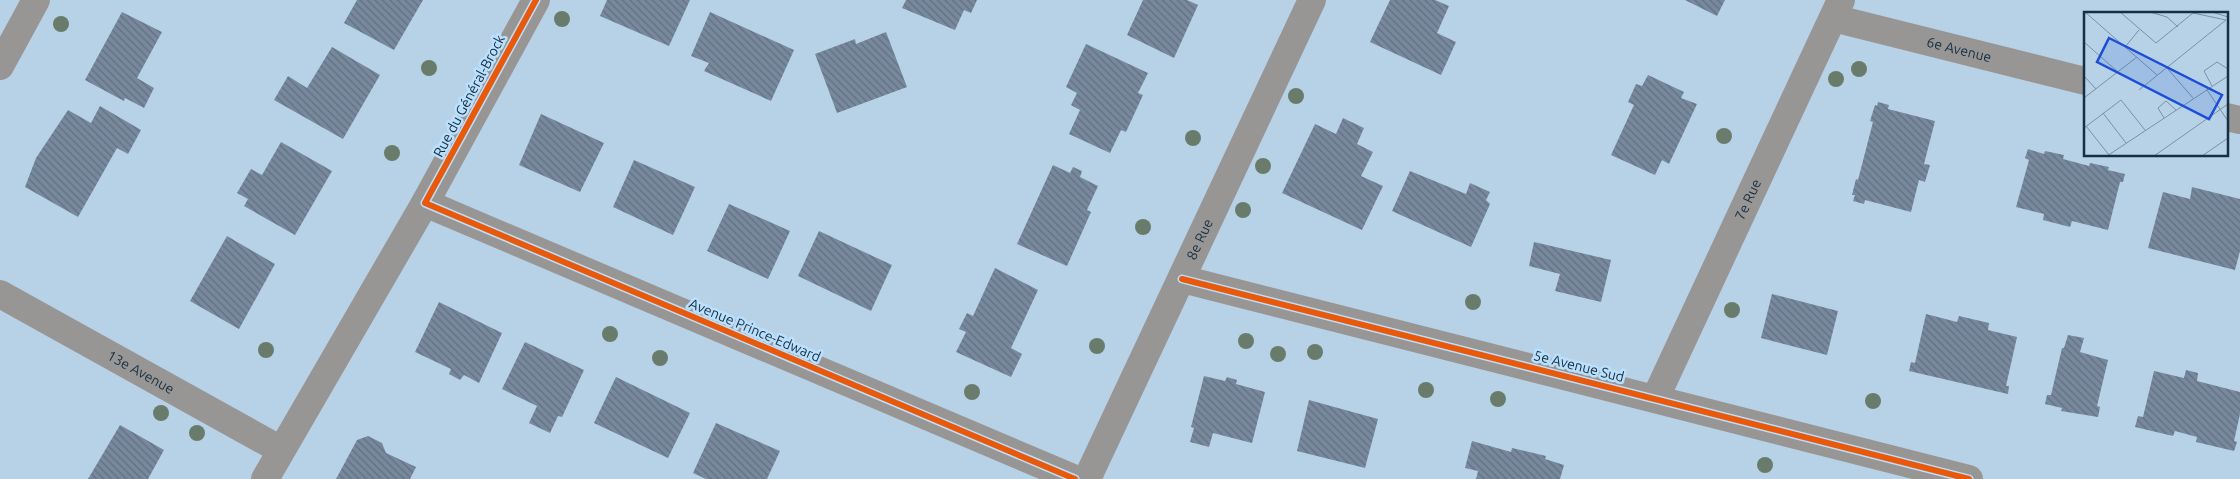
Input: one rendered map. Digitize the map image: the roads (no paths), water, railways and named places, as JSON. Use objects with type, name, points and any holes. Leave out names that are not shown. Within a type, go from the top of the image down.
[{"type":"street","points":[[0,66],[36,0]]},
{"type":"street","name":"Rue du Général-Brock","points":[[265,479],[425,203],[536,0]]},
{"type":"street","name":"8e Rue","points":[[1087,479],[1312,0]]},
{"type":"street","name":"6e Avenue","points":[[1837,9],[2084,81]]},
{"type":"street","name":"7e Rue","points":[[1655,399],[1837,9]]},
{"type":"street","name":"Avenue Prince-Edward","points":[[425,203],[1075,479]]},
{"type":"street","name":"5e Avenue Sud","points":[[1182,278],[1655,399],[1932,474],[1969,479]]},
{"type":"street","name":"13e Avenue","points":[[0,294],[281,450]]}]
